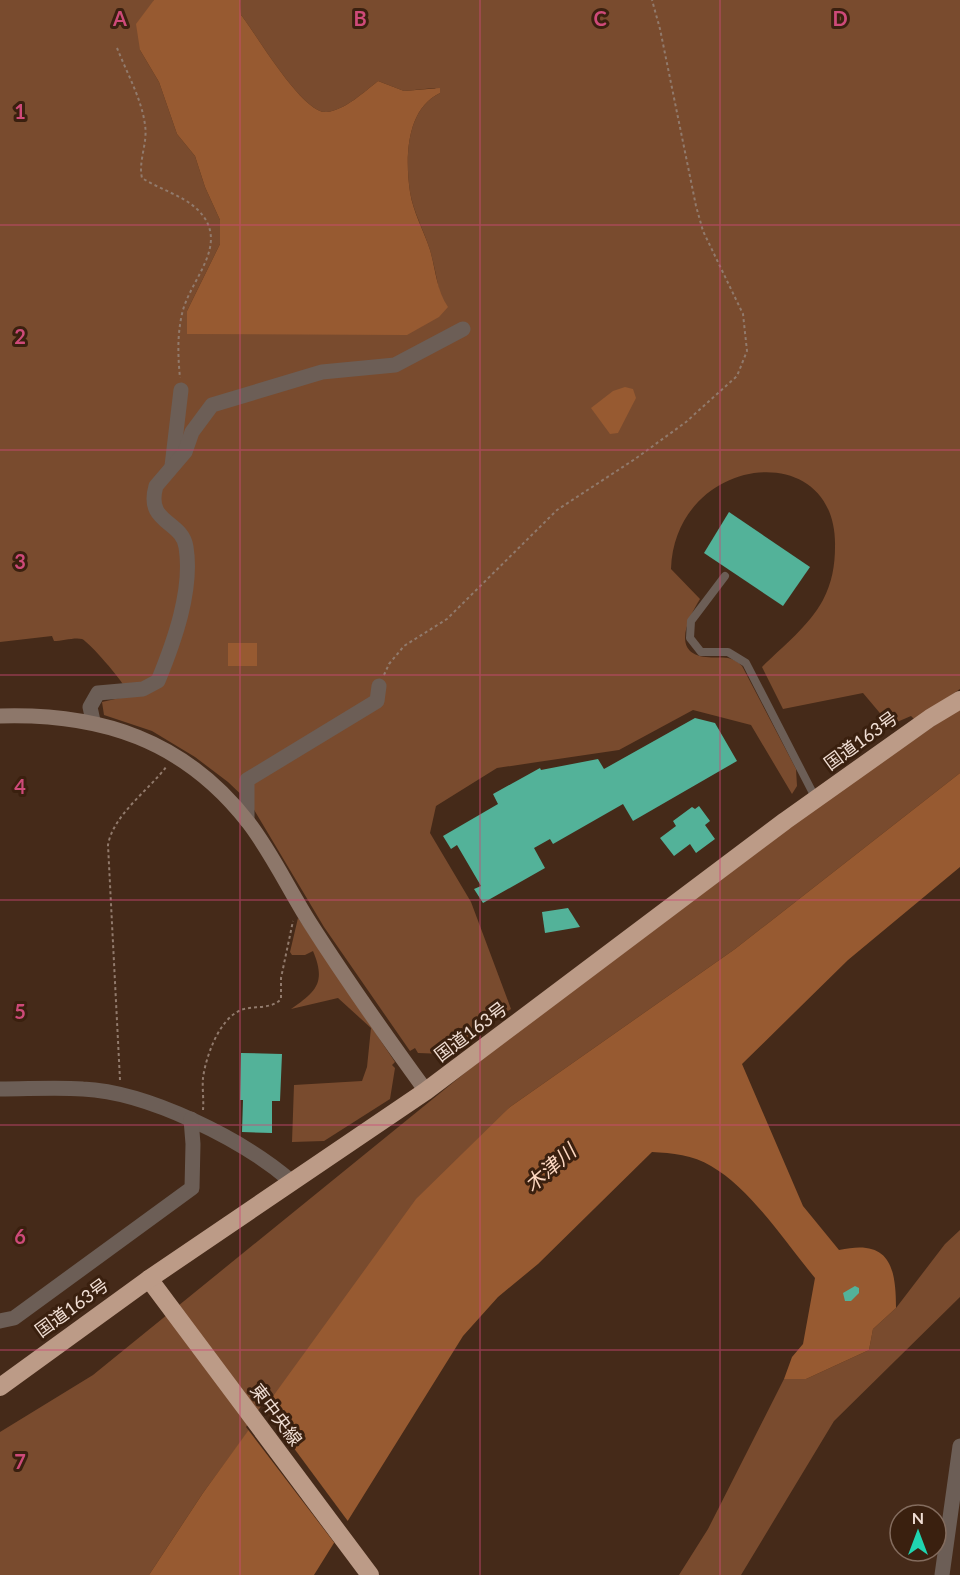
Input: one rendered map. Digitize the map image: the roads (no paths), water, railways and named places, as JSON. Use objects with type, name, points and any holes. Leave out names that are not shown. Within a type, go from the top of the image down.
[{"type":"highway","name":"国道163号","points":[[0,1387],[149,1279],[426,1091],[816,800],[930,718],[960,700]]},
{"type":"highway","name":"東中央線","points":[[149,1279],[370,1575]]},
{"type":"street","points":[[93,721],[90,707],[98,693],[143,689],[158,681],[179,628],[185,587],[186,547],[179,533],[159,516],[154,499],[156,486],[185,452],[192,432],[212,405],[322,372],[394,365],[463,329]]},
{"type":"street","points":[[171,469],[180,390]]},
{"type":"street","points":[[247,821],[247,780],[377,701],[379,686]]},
{"type":"street","points":[[0,716],[40,715],[93,721],[122,729],[175,755],[217,788],[247,821],[354,992],[426,1091]]},
{"type":"street","points":[[0,1089],[85,1089],[120,1095],[191,1119],[268,1161],[291,1181]]},
{"type":"street","points":[[0,1321],[14,1318],[192,1188],[194,1144],[191,1119]]},
{"type":"street","points":[[942,1575],[960,1446]]},
{"type":"lane","points":[[724,576],[691,621],[690,638],[701,652],[728,652],[746,663],[816,800]]},
{"type":"water","points":[[154,0],[240,0],[241,15],[269,55],[293,88],[317,110],[327,112],[341,108],[378,81],[404,91],[440,88],[440,93],[420,110],[414,122],[408,150],[410,192],[430,250],[441,293],[448,307],[439,317],[407,335],[187,334],[187,311],[220,244],[220,220],[205,187],[195,156],[177,134],[159,82],[140,50],[136,24]]},
{"type":"water","points":[[625,387],[633,389],[636,398],[618,433],[610,434],[591,408],[613,391]]},
{"type":"water","points":[[228,643],[257,643],[257,666],[228,666]]},
{"type":"water","name":"木津川","points":[[960,773],[960,867],[848,960],[742,1064],[803,1206],[839,1250],[869,1248],[886,1258],[891,1267],[896,1292],[896,1308],[873,1329],[869,1350],[806,1379],[784,1379],[792,1357],[803,1344],[815,1278],[754,1202],[726,1176],[697,1159],[652,1152],[538,1264],[498,1297],[463,1336],[314,1575],[149,1575],[203,1493],[416,1199],[510,1107],[735,949]]}]
